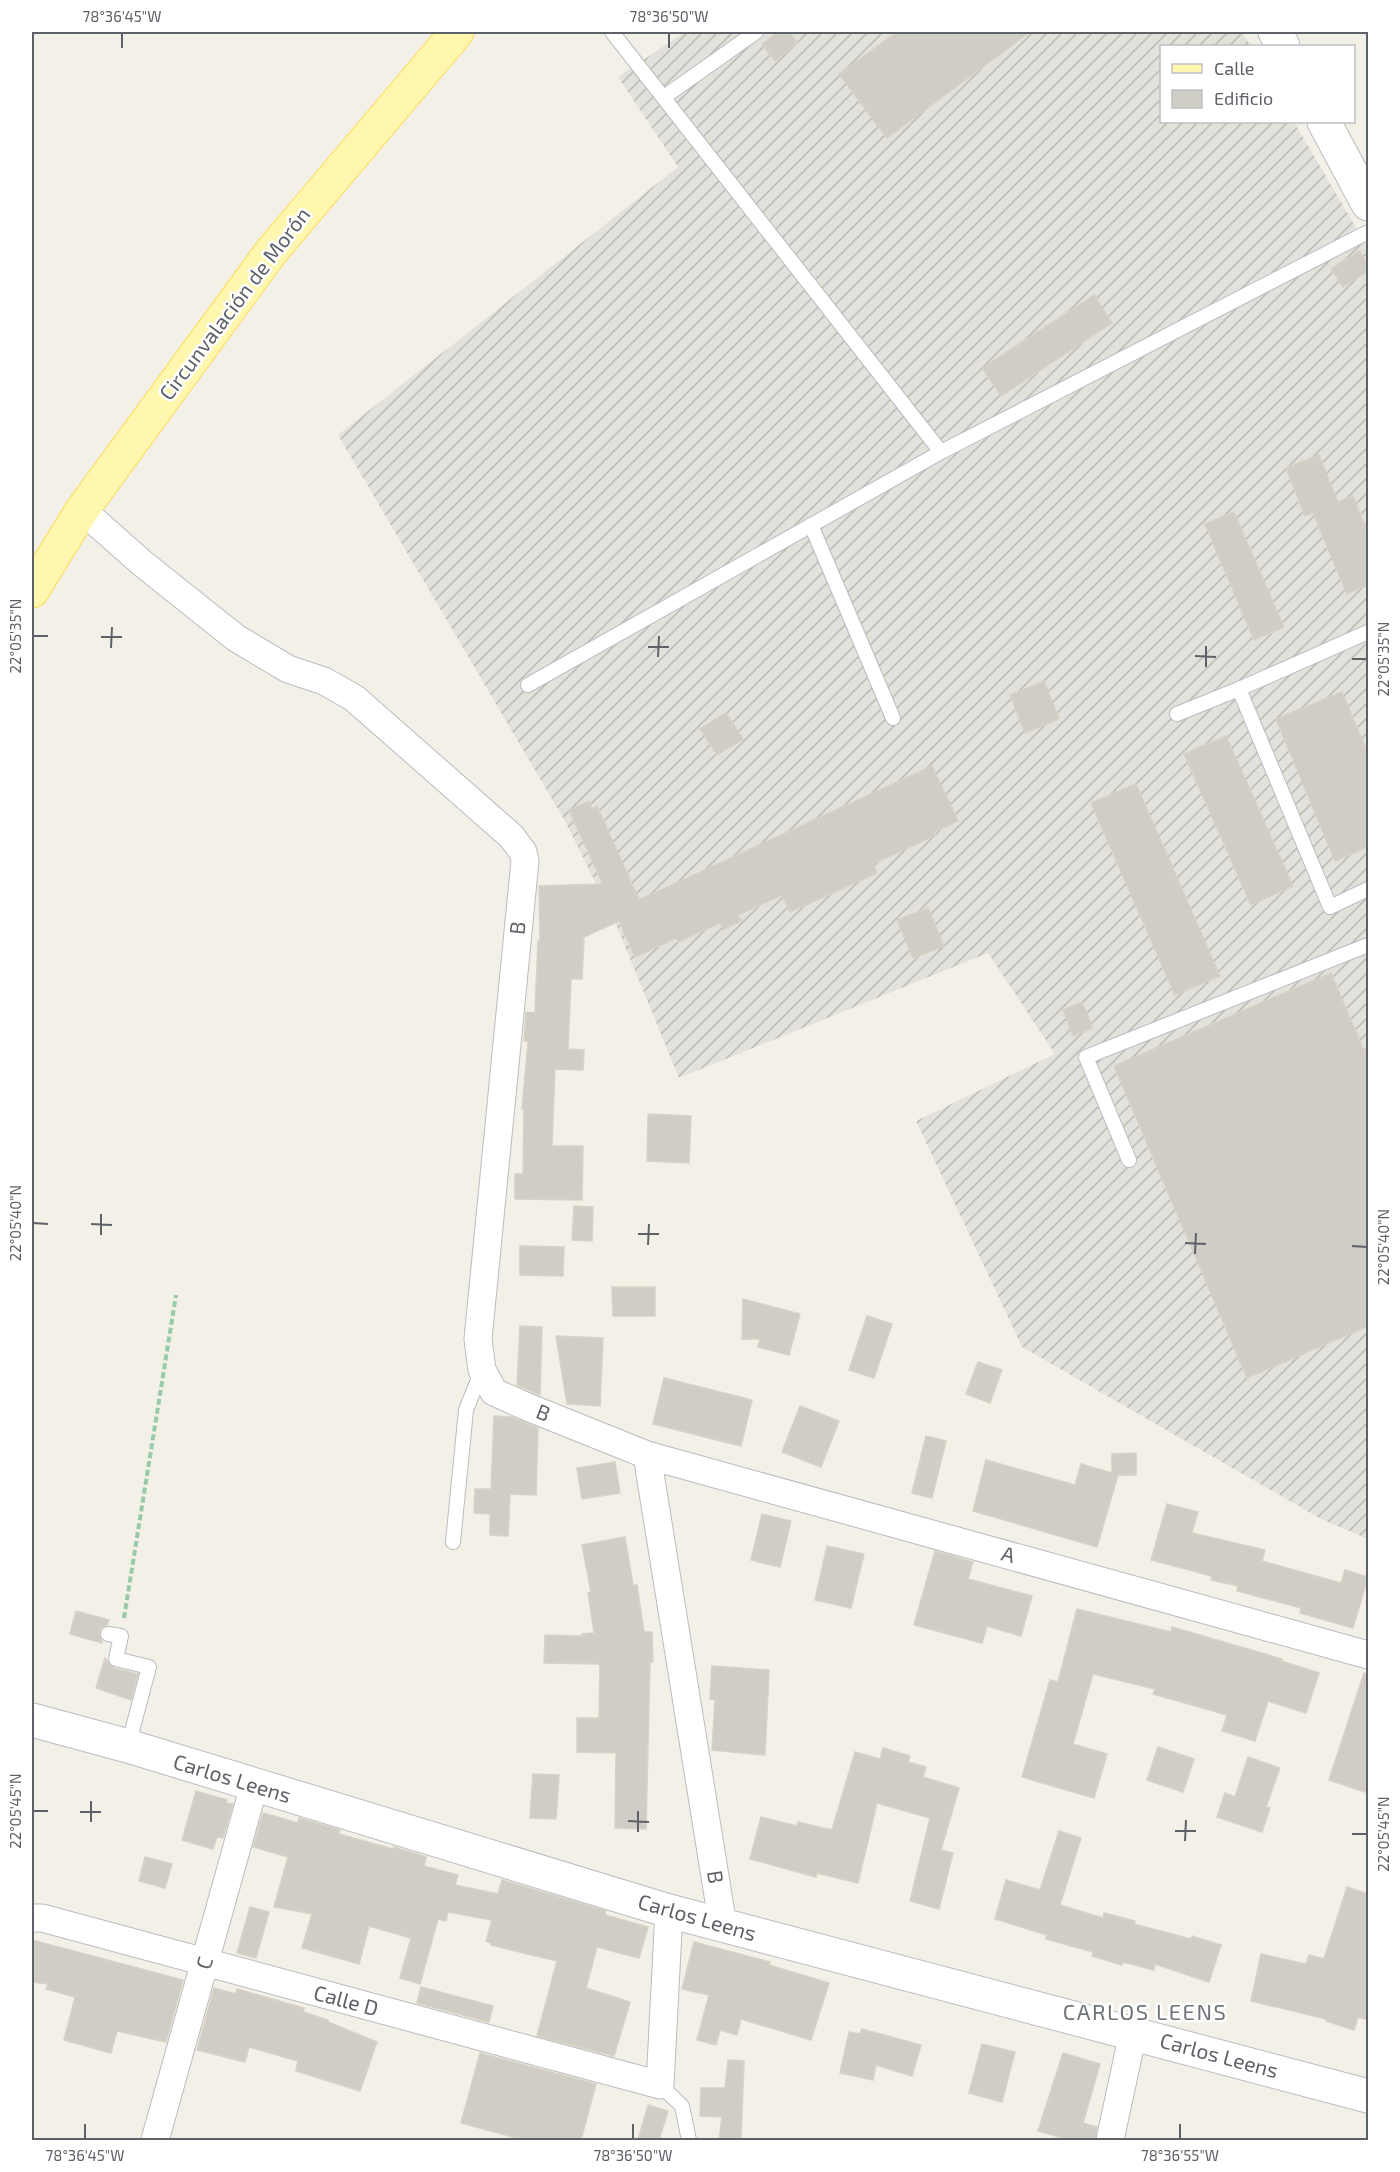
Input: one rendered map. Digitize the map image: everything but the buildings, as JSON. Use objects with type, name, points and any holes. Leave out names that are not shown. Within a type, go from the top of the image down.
[{"type":"main road","name":"Circunvalación de Morón","points":[[32,591],[82,510],[271,252],[457,32]]},
{"type":"street","points":[[1325,123],[1368,204]]},
{"type":"street","name":"B","points":[[82,510],[142,563],[236,638],[288,669],[324,681],[354,698],[511,837],[524,852],[525,861],[477,1339],[482,1370],[494,1392],[647,1455],[723,1926]]},
{"type":"street","name":"A","points":[[647,1455],[1368,1655]]},
{"type":"street","name":"Carlos Leens","points":[[32,1720],[128,1746],[669,1911],[1368,2096]]},
{"type":"street","name":"C","points":[[155,2140],[254,1786]]},
{"type":"street","points":[[660,2085],[669,1911]]},
{"type":"street","name":"Calle D","points":[[32,1918],[42,1918],[660,2085]]},
{"type":"street","points":[[1110,2140],[1133,2033]]},
{"type":"lane","points":[[612,32],[941,452]]},
{"type":"lane","points":[[664,97],[756,32]]},
{"type":"lane","points":[[528,685],[941,452],[1368,232]]},
{"type":"lane","points":[[811,525],[893,718]]},
{"type":"lane","points":[[1177,714],[1368,632]]},
{"type":"lane","points":[[1239,689],[1330,907],[1368,889]]},
{"type":"lane","points":[[1129,1160],[1086,1057],[1368,945]]},
{"type":"lane","points":[[453,1542],[466,1410],[482,1370]]},
{"type":"lane","points":[[115,1635],[116,1659],[149,1667],[128,1746]]},
{"type":"lane","points":[[660,2085],[682,2106],[689,2140]]},
{"type":"path","points":[[115,1635],[176,1295]]},
{"type":"shaded area","points":[[685,32],[1242,32],[1250,45],[1160,45],[1160,123],[1295,123],[1368,248],[1368,1539],[1323,1520],[1022,1347],[916,1121],[1055,1054],[988,953],[679,1078],[615,922],[566,823],[338,435],[678,167],[618,77]]},
{"type":"district","name":"CARLOS LEENS","points":[[1145,2012]]}]
